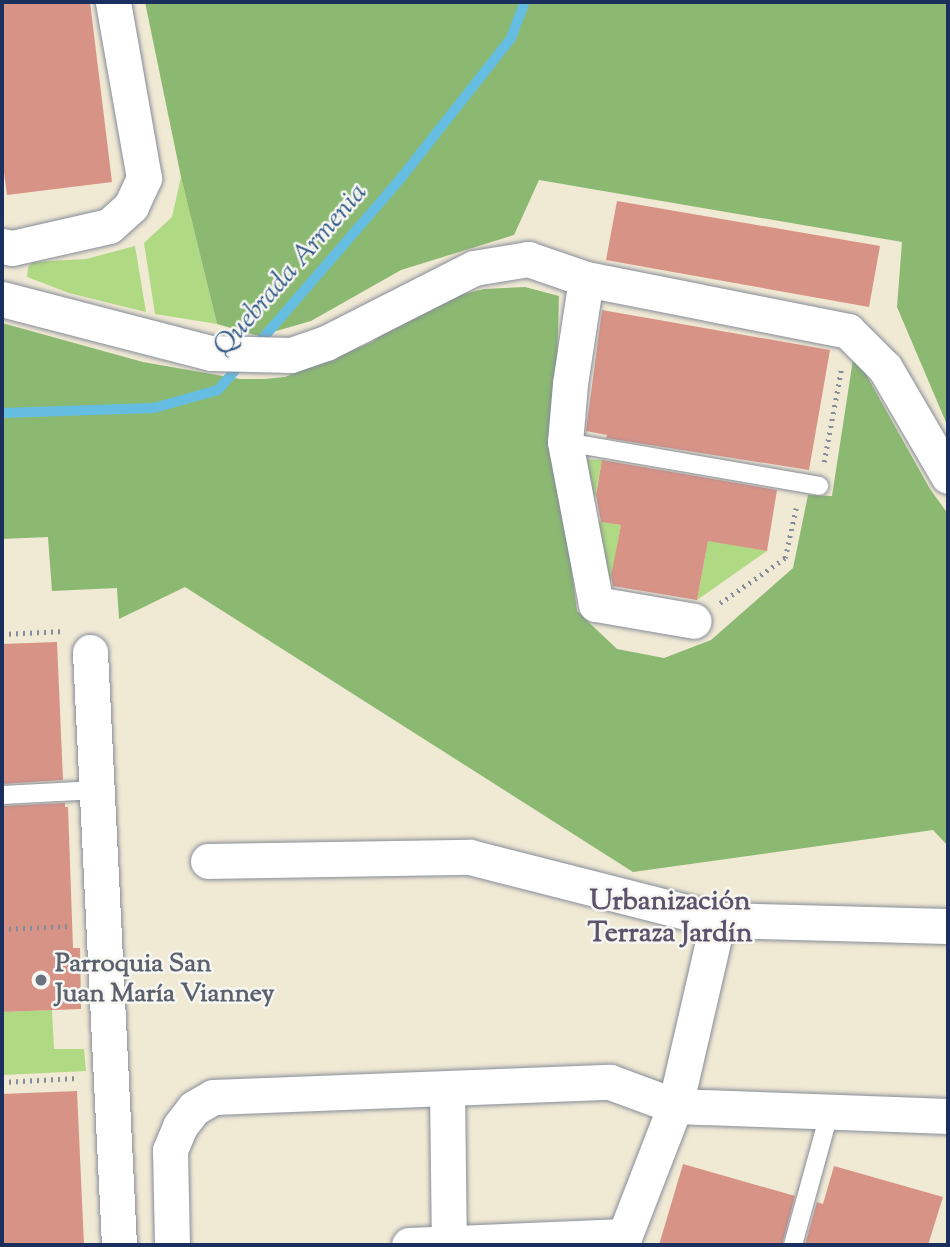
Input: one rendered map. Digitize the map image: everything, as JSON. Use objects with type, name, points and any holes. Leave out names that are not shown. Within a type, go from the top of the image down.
[{"type":"street","points":[[2,246],[12,248],[109,226],[131,206],[144,178],[113,2]]},
{"type":"street","points":[[2,299],[211,353],[291,355],[326,343],[474,268],[528,259],[586,279],[848,331],[885,368],[948,477]]},
{"type":"street","points":[[586,279],[570,384],[565,442],[596,604],[694,621]]},
{"type":"street","points":[[90,652],[119,1245]]},
{"type":"street","points":[[208,861],[470,857],[718,920],[948,926]]},
{"type":"street","points":[[409,1245],[622,1241],[675,1106],[718,920]]},
{"type":"street","points":[[172,1245],[170,1150],[180,1126],[194,1108],[213,1097],[610,1082],[675,1106],[948,1116]]},
{"type":"street","points":[[447,1089],[449,1245]]},
{"type":"lane","points":[[565,442],[819,486]]},
{"type":"lane","points":[[2,795],[96,790]]},
{"type":"lane","points":[[793,1245],[830,1111]]},
{"type":"path","points":[[819,486],[848,331]]},
{"type":"path","points":[[694,621],[785,558],[801,483]]},
{"type":"path","points":[[2,634],[66,631],[68,653],[90,652]]},
{"type":"path","points":[[2,929],[102,925]]},
{"type":"path","points":[[2,1082],[109,1077]]},
{"type":"green space","points":[[145,2],[948,2],[948,427],[897,307],[902,242],[539,180],[514,235],[401,270],[311,321],[259,336],[217,324],[181,177]]},
{"type":"green space","points":[[181,177],[217,324],[155,314],[144,243],[172,217]]},
{"type":"green space","points":[[135,246],[146,312],[69,293],[27,277],[28,267],[33,262],[86,259]]},
{"type":"green space","points":[[525,287],[559,296],[555,438],[577,611],[617,649],[664,658],[711,640],[793,568],[808,495],[832,496],[854,353],[930,489],[948,514],[948,846],[933,830],[633,872],[185,587],[119,619],[117,588],[52,591],[48,537],[2,539],[2,323],[143,362],[240,379],[264,379],[285,377],[372,342],[412,312],[447,298],[484,289]]},
{"type":"green space","points":[[575,459],[602,460],[591,520],[621,525],[610,585],[599,585]]},
{"type":"green space","points":[[708,540],[767,551],[697,600]]},
{"type":"green space","points":[[52,1010],[54,1049],[84,1049],[86,1071],[2,1075],[2,1012]]},
{"type":"building","points":[[2,2],[90,2],[112,182],[7,195],[2,157]]},
{"type":"building","points":[[617,201],[880,246],[869,307],[606,260]]},
{"type":"building","points":[[602,310],[830,350],[809,470],[606,438],[607,435],[586,431]]},
{"type":"building","points":[[602,460],[777,490],[767,551],[708,541],[697,600],[613,586],[611,576],[621,525],[601,522],[596,495]]},
{"type":"building","points":[[57,642],[63,780],[2,784],[2,644]]},
{"type":"building","points":[[65,803],[65,807],[68,807],[73,948],[80,948],[81,1009],[2,1012],[2,806]]},
{"type":"building","points":[[77,1091],[84,1245],[2,1245],[2,1094]]},
{"type":"building","points":[[683,1164],[795,1196],[782,1245],[659,1245]]},
{"type":"building","points":[[834,1166],[943,1197],[928,1245],[805,1245],[817,1202],[823,1204]]},
{"type":"waterway","name":"Quebrada Armenia","points":[[257,345],[401,178],[511,38],[525,2]]},
{"type":"waterway","name":"Quebrada Armenia","points":[[2,413],[154,408],[218,390],[243,361]]},
{"type":"place","name":"Parroquia San Juan María Vianney","points":[[41,980]]},
{"type":"district","name":"Urbanización Terraza Jardín","points":[[670,918]]}]
